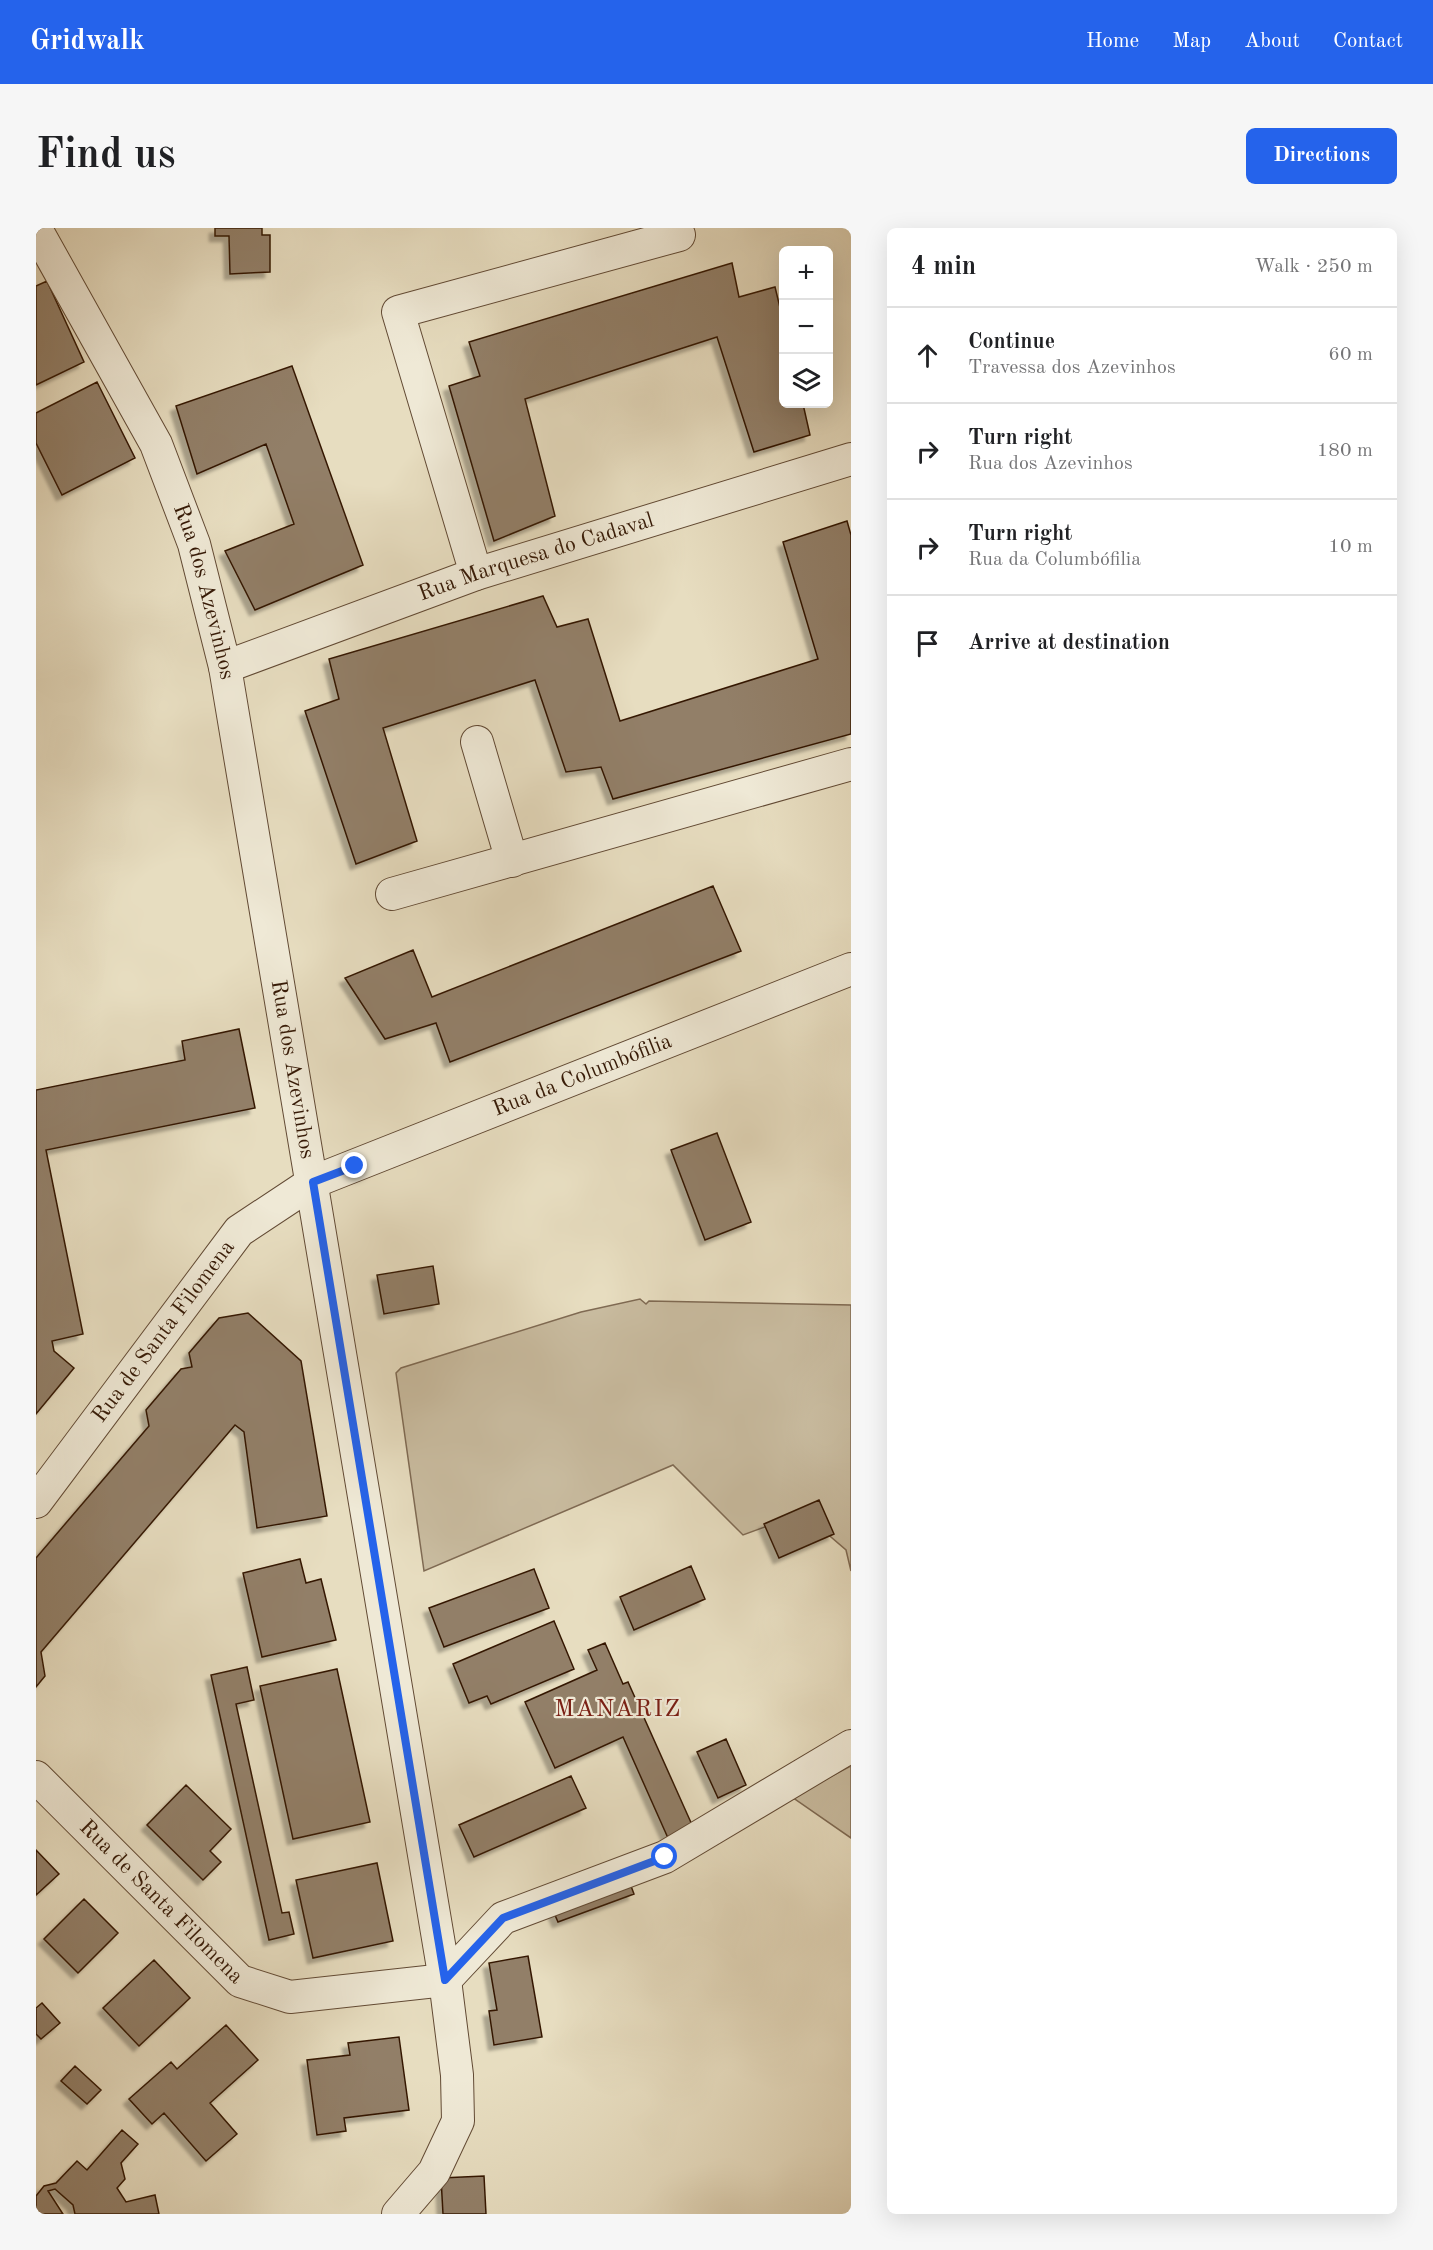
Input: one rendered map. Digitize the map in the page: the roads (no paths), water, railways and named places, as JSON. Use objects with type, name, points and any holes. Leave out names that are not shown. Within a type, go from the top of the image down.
[{"type":"street","name":"Rua dos Azevinhos","points":[[36,229],[156,444],[195,544],[225,667],[445,1980],[457,2075],[458,2121],[434,2172],[398,2214]]},
{"type":"street","points":[[476,574],[398,312],[679,235]]},
{"type":"street","name":"Rua Marquesa do Cadaval","points":[[225,667],[476,574],[851,459]]},
{"type":"street","points":[[477,742],[512,861]]},
{"type":"street","points":[[392,894],[851,764]]},
{"type":"street","name":"Rua da Columbófilia","points":[[313,1182],[851,969]]},
{"type":"street","name":"Rua de Santa Filomena","points":[[36,1502],[239,1231],[313,1182]]},
{"type":"street","points":[[445,1980],[503,1918],[665,1857],[851,1746]]},
{"type":"street","name":"Rua de Santa Filomena","points":[[36,1777],[240,1981],[290,1997],[445,1980]]},
{"type":"district","name":"MANARIZ","points":[[618,1710]]}]
